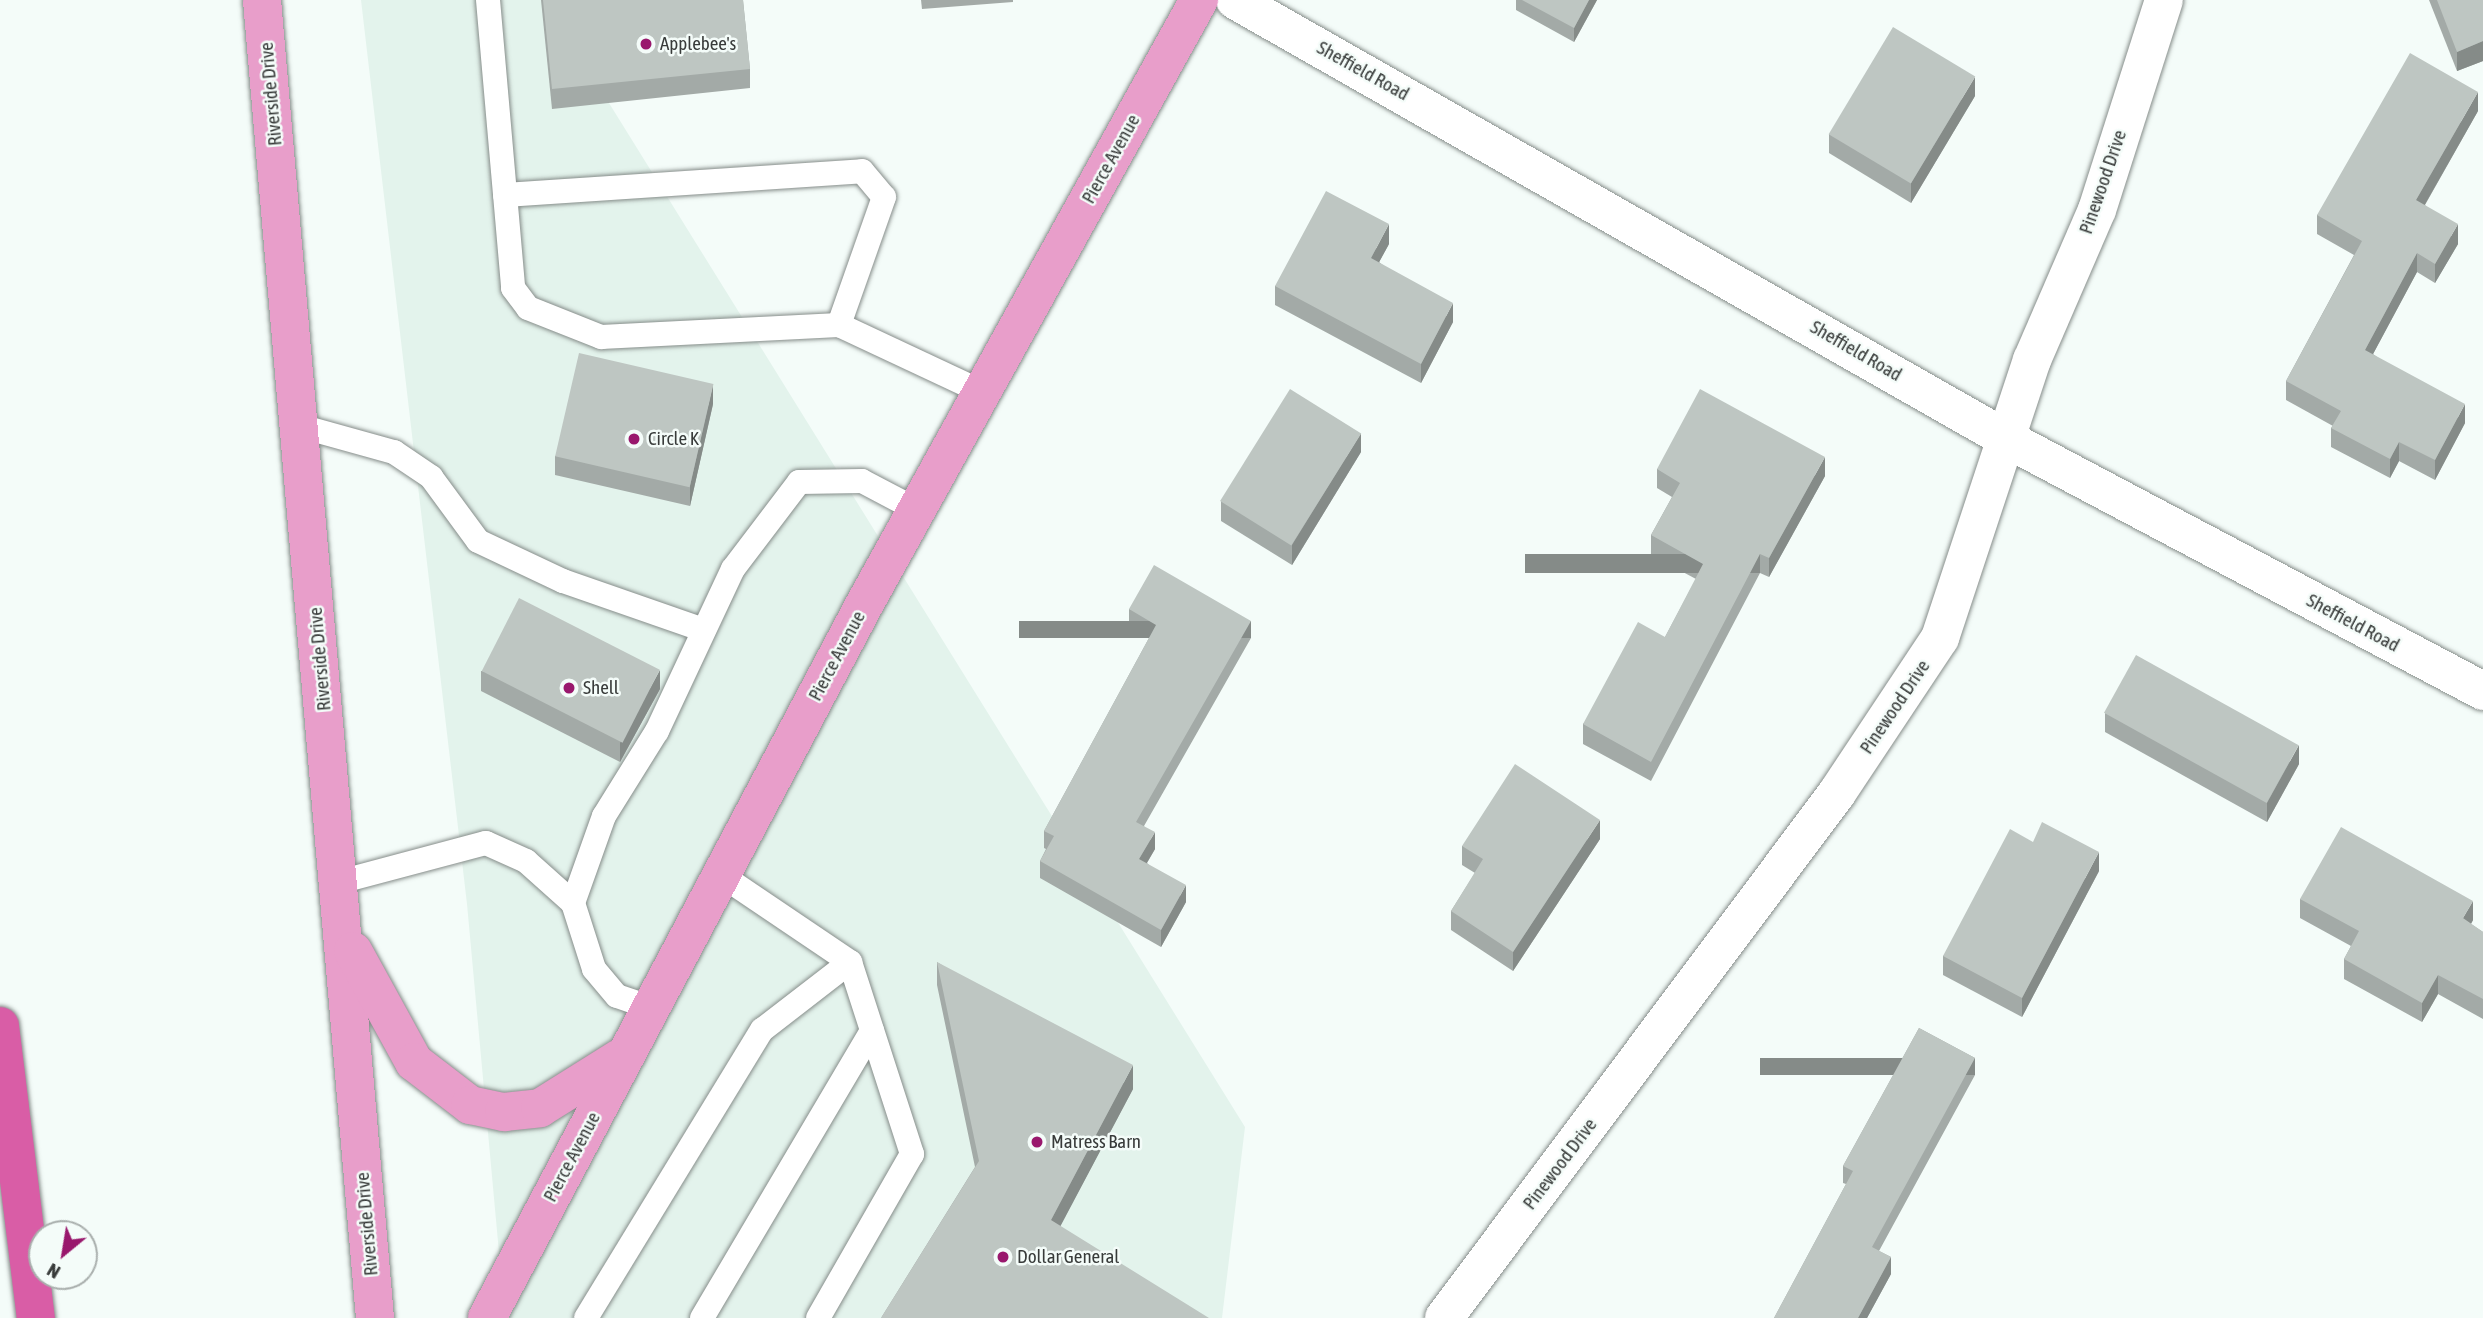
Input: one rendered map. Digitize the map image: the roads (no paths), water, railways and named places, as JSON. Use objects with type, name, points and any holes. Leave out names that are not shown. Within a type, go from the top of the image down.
[{"type":"highway","points":[[0,1026],[37,1318]]},
{"type":"main road","name":"Riverside Drive","points":[[262,0],[375,1318]]},
{"type":"main road","name":"Pierce Avenue","points":[[487,1318],[917,510],[1199,0]]},
{"type":"main road","points":[[344,934],[414,1062],[470,1105],[505,1112],[540,1108],[573,1093],[627,1053]]},
{"type":"street","name":"Sheffield Road","points":[[1235,0],[2005,438],[2483,691]]},
{"type":"street","name":"Pinewood Drive","points":[[1444,1318],[1837,793],[1940,638],[2005,438],[2097,210],[2164,0]]},
{"type":"lane","points":[[488,0],[513,288],[528,308],[601,337],[839,326],[982,392]]},
{"type":"lane","points":[[505,195],[862,171],[884,197],[839,326]]},
{"type":"lane","points":[[300,426],[394,452],[431,477],[478,541],[563,580],[704,630]]},
{"type":"lane","points":[[573,902],[604,816],[657,731],[733,569],[799,482],[862,481],[917,510]]},
{"type":"lane","points":[[339,882],[486,843],[526,861],[573,902],[594,969],[617,996],[651,1007]]},
{"type":"lane","points":[[721,875],[850,962],[912,1154],[818,1318]]},
{"type":"lane","points":[[586,1318],[762,1030],[850,962]]},
{"type":"lane","points":[[702,1318],[872,1031]]},
{"type":"place","name":"Applebee's","points":[[646,44]]},
{"type":"place","name":"Circle K","points":[[634,439]]},
{"type":"place","name":"Shell","points":[[569,688]]},
{"type":"place","name":"Matress Barn","points":[[1037,1142]]},
{"type":"place","name":"Dollar General","points":[[1003,1257]]}]
